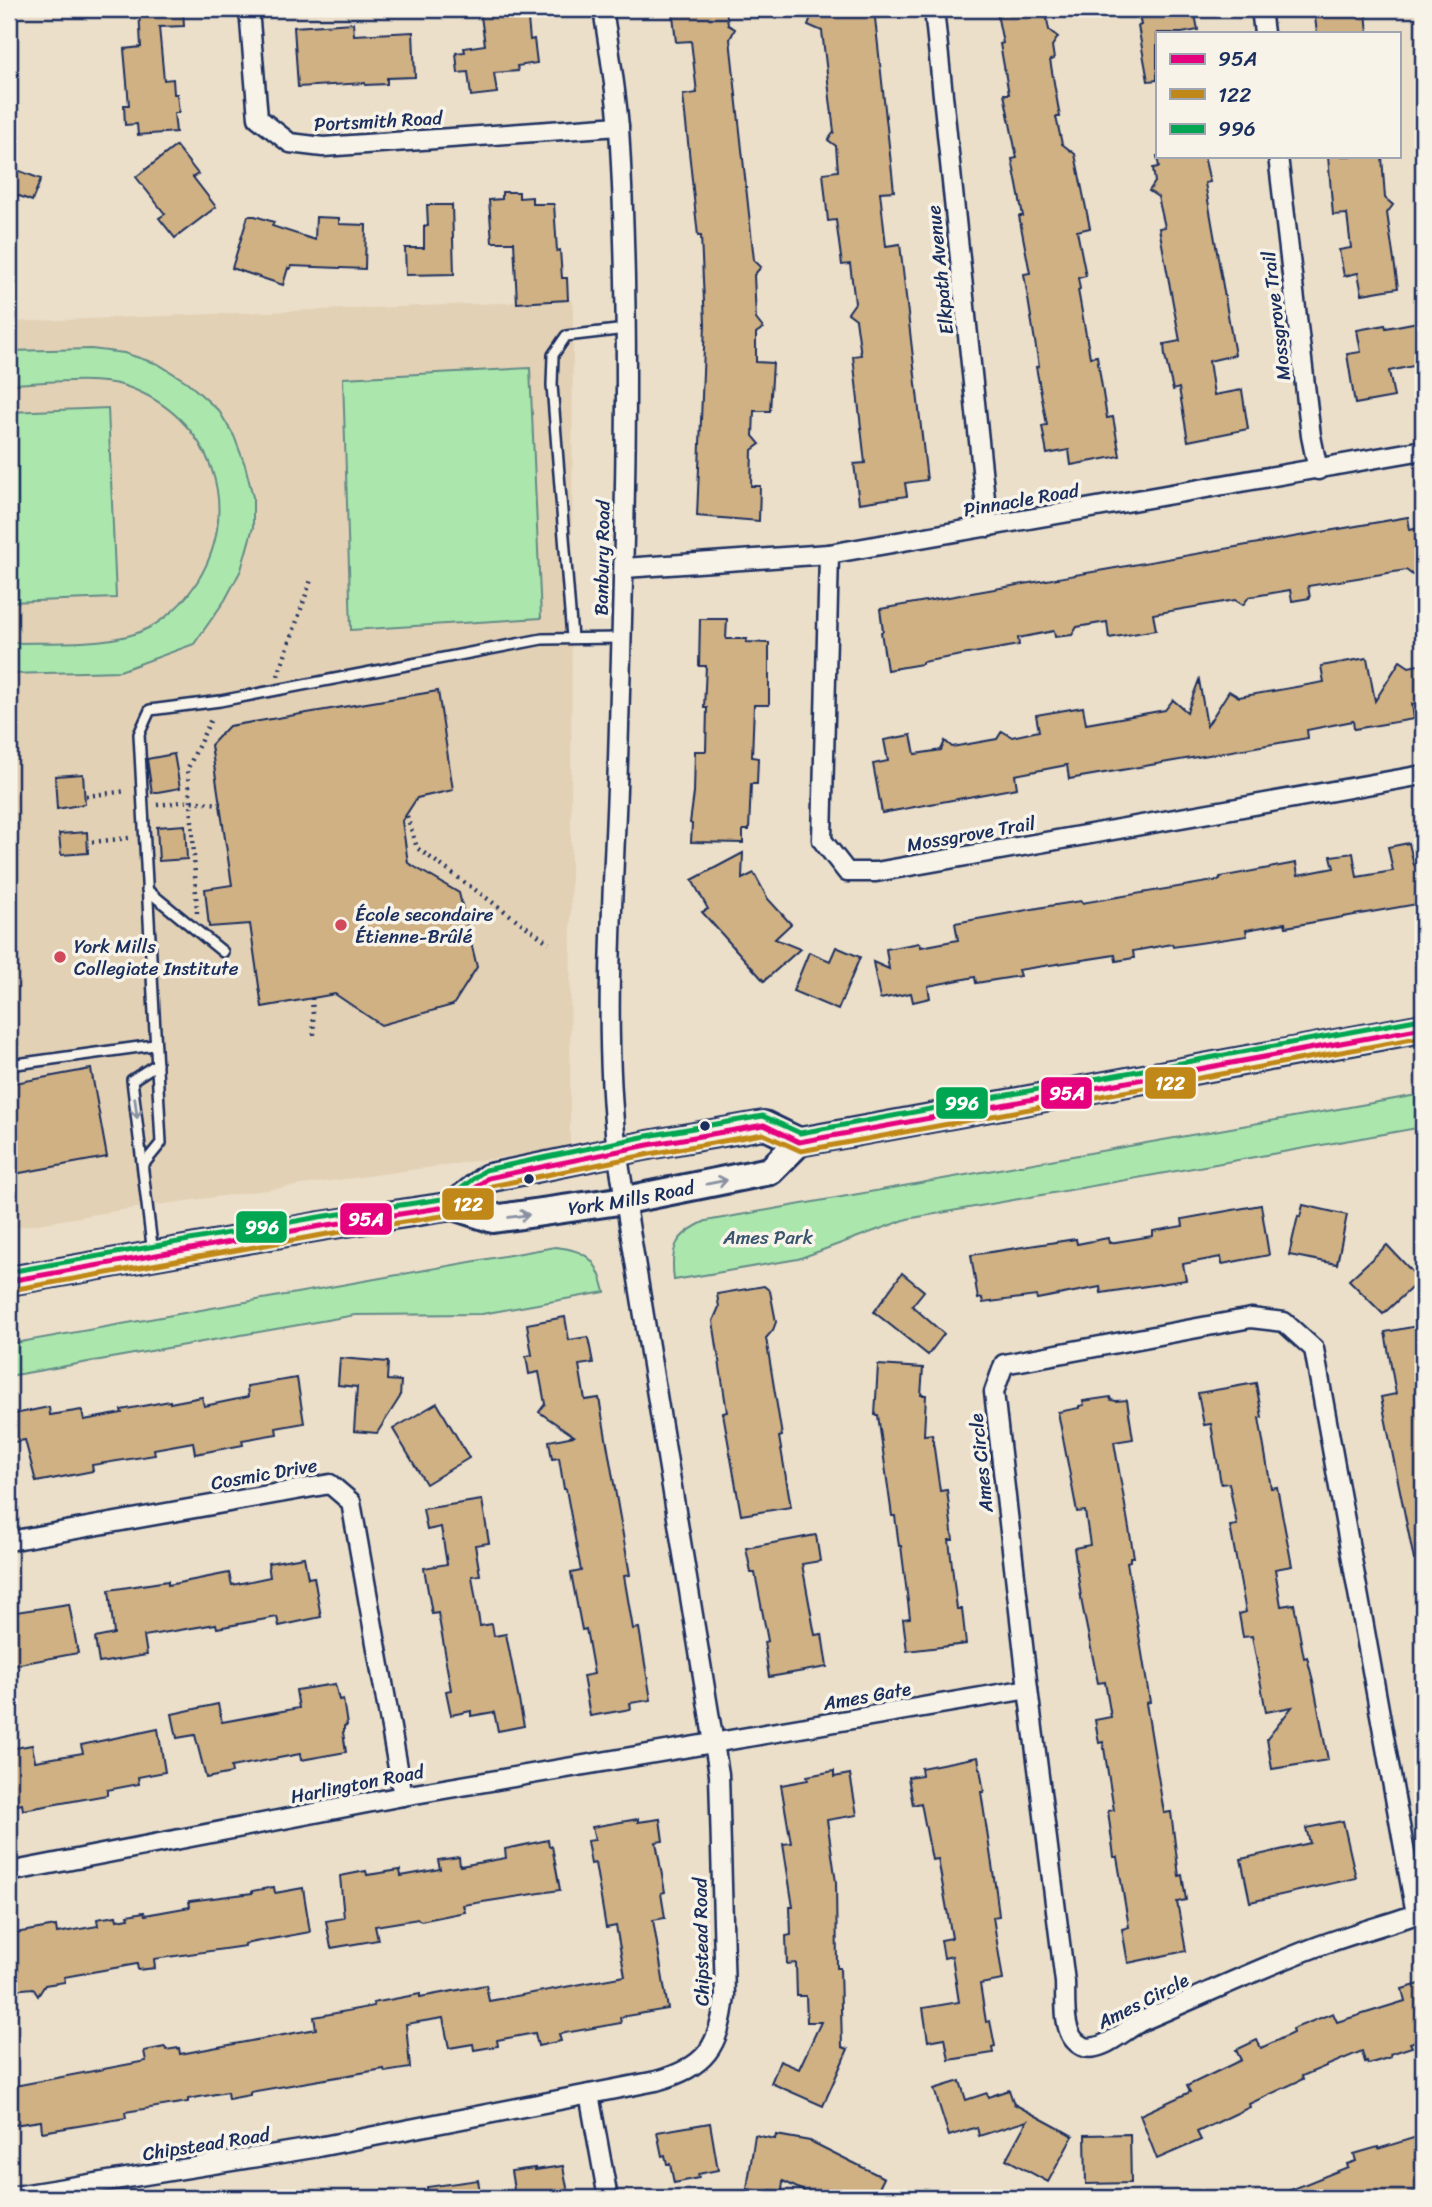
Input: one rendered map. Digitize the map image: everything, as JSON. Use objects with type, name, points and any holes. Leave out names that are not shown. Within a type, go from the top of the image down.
[{"type":"main road","points":[[453,1206],[488,1178],[617,1151],[764,1125],[799,1142],[1423,1028]]},
{"type":"main road","name":"York Mills Road","points":[[9,1281],[321,1226],[453,1206],[493,1219],[626,1200],[770,1171],[799,1142]]},
{"type":"street","name":"Portsmith Road","points":[[249,9],[257,117],[290,143],[323,147],[619,126]]},
{"type":"street","name":"Banbury Road","points":[[603,9],[619,126],[625,329],[624,568],[611,1003],[613,1117],[626,1200]]},
{"type":"street","name":"Elkpath Avenue","points":[[934,9],[988,527]]},
{"type":"street","points":[[1261,9],[1264,32]]},
{"type":"street","name":"Mossgrove Trail","points":[[1278,158],[1311,436],[1318,470]]},
{"type":"street","name":"Pinnacle Road","points":[[624,568],[829,554],[1423,450]]},
{"type":"street","name":"Mossgrove Trail","points":[[829,554],[822,840],[847,872],[876,872],[1423,775]]},
{"type":"street","name":"Chipstead Road","points":[[9,2197],[313,2148],[656,2081],[681,2074],[700,2063],[713,2044],[722,2024],[725,1996],[719,1774],[626,1200]]},
{"type":"street","name":"Ames Circle","points":[[1251,1318],[1284,1322],[1314,1349],[1420,1913],[1316,1947],[1199,1995],[1133,2025],[1114,2040],[1096,2048],[1082,2046],[1069,2034],[994,1392],[1004,1364],[1251,1318]]},
{"type":"street","name":"Cosmic Drive","points":[[9,1541],[330,1484],[351,1502],[402,1796]]},
{"type":"street","name":"Ames Gate","points":[[713,1743],[1028,1689]]},
{"type":"street","name":"Harlington Road","points":[[9,1872],[402,1796],[713,1743]]},
{"type":"street","points":[[589,2094],[608,2198]]},
{"type":"lane","points":[[572,638],[552,385],[553,355],[566,337],[625,329]]},
{"type":"lane","points":[[143,1165],[161,1143],[139,734],[149,710],[220,701],[542,639],[622,638]]},
{"type":"lane","points":[[147,890],[223,952]]},
{"type":"lane","points":[[9,1065],[154,1045]]},
{"type":"lane","points":[[153,1255],[132,1080],[158,1064]]},
{"type":"path","points":[[274,690],[312,577]]},
{"type":"path","points":[[198,930],[187,770],[220,701]]},
{"type":"path","points":[[86,796],[142,789]]},
{"type":"path","points":[[142,807],[191,801],[221,804]]},
{"type":"path","points":[[407,816],[417,848],[548,943]]},
{"type":"path","points":[[92,842],[144,836]]},
{"type":"path","points":[[312,998],[314,1035]]},
{"type":"shaded area","name":"École secondaire Étienne-Brûlé","points":[[573,300],[570,1148],[115,1211],[9,1229],[9,322]]},
{"type":"green space","points":[[91,349],[124,353],[158,364],[187,382],[219,411],[234,436],[245,465],[253,497],[253,527],[241,570],[225,600],[194,644],[120,671],[9,674],[9,643],[117,638],[140,632],[158,623],[193,588],[209,559],[217,529],[218,499],[212,470],[199,443],[180,420],[155,400],[125,386],[99,381],[9,384],[9,351]]},
{"type":"green space","points":[[530,368],[541,618],[351,630],[343,378]]},
{"type":"green space","points":[[108,408],[116,598],[9,602],[9,412]]},
{"type":"green space","name":"Ames Park","points":[[1423,1094],[1423,1127],[907,1219],[798,1259],[674,1280],[673,1259],[677,1243],[687,1231],[706,1221]]},
{"type":"green space","points":[[555,1247],[576,1251],[590,1259],[599,1272],[605,1292],[482,1314],[355,1315],[9,1376],[9,1344]]},
{"type":"building","points":[[139,9],[183,9],[184,26],[159,27],[164,80],[173,79],[174,94],[177,94],[179,113],[174,113],[176,132],[138,135],[137,124],[125,125],[124,105],[129,105],[124,49],[141,47]]},
{"type":"building","points":[[480,9],[527,9],[530,40],[534,39],[537,63],[517,66],[518,71],[494,73],[497,93],[471,96],[468,72],[458,73],[456,53],[465,52],[464,48],[485,45]]},
{"type":"building","points":[[726,9],[728,25],[735,29],[730,39],[754,260],[761,267],[754,275],[756,319],[763,328],[756,333],[756,362],[773,363],[770,411],[754,411],[753,436],[760,444],[752,450],[751,486],[760,486],[759,521],[697,516],[705,324],[701,236],[698,236],[683,95],[697,93],[691,41],[676,42],[673,15]]},
{"type":"building","points":[[814,9],[874,9],[894,191],[880,192],[886,246],[900,244],[927,480],[905,483],[907,496],[859,503],[854,464],[865,463],[853,356],[861,355],[856,319],[848,313],[855,303],[850,264],[842,265],[836,220],[828,221],[823,173],[838,171],[836,146],[828,140],[834,132],[822,31],[808,25]]},
{"type":"building","points":[[996,9],[1045,9],[1049,30],[1058,37],[1052,46],[1054,59],[1050,60],[1060,117],[1056,117],[1062,144],[1075,154],[1090,228],[1077,231],[1086,276],[1078,278],[1078,290],[1090,357],[1097,356],[1107,418],[1113,417],[1120,456],[1071,465],[1069,450],[1047,454],[1042,426],[1047,425],[1036,367],[1039,366],[1024,274],[1030,273],[1012,159],[1017,158],[1004,94],[1009,94]]},
{"type":"building","points":[[1138,9],[1194,9],[1198,30],[1156,32],[1156,80],[1148,81],[1138,26],[1141,25]]},
{"type":"building","points":[[1366,12],[1368,32],[1317,32],[1315,17]]},
{"type":"building","points":[[353,23],[354,35],[413,32],[415,77],[387,78],[387,84],[298,87],[294,27]]},
{"type":"building","points":[[176,146],[198,174],[193,177],[216,207],[175,238],[159,218],[165,214],[136,177]]},
{"type":"building","points":[[1157,158],[1204,158],[1210,182],[1205,183],[1235,355],[1209,361],[1214,395],[1242,390],[1248,429],[1188,441],[1179,388],[1173,390],[1165,356],[1164,344],[1180,341],[1159,228],[1165,227],[1158,197],[1149,191],[1155,182],[1153,168],[1159,167]]},
{"type":"building","points":[[1328,158],[1382,158],[1385,198],[1393,205],[1387,213],[1398,288],[1362,294],[1358,273],[1344,276],[1339,250],[1351,248],[1347,214],[1333,215]]},
{"type":"building","points":[[9,167],[41,179],[32,201],[9,192]]},
{"type":"building","points":[[502,192],[519,192],[519,198],[532,197],[532,204],[554,204],[557,251],[560,250],[562,278],[567,278],[568,300],[517,303],[514,242],[492,242],[489,200],[502,199]]},
{"type":"building","points":[[427,205],[452,205],[454,274],[406,275],[405,248],[424,248],[424,226],[428,226]]},
{"type":"building","points":[[248,216],[274,222],[272,226],[315,240],[316,217],[339,218],[339,224],[366,225],[365,269],[291,266],[283,285],[232,268]]},
{"type":"building","points":[[1423,321],[1423,364],[1389,371],[1394,397],[1355,404],[1347,354],[1361,352],[1357,330]]},
{"type":"building","points":[[1408,517],[1410,530],[1423,527],[1423,567],[1419,568],[1414,576],[1406,570],[1308,586],[1310,598],[1292,601],[1290,590],[1249,597],[1243,605],[1235,600],[1153,614],[1156,630],[1109,638],[1107,622],[1077,627],[1072,635],[1055,637],[1054,631],[1018,638],[1019,645],[887,670],[880,609]]},
{"type":"building","points":[[700,619],[727,619],[726,639],[769,643],[769,705],[754,705],[752,757],[758,758],[757,784],[751,784],[749,830],[743,830],[743,843],[691,842],[695,751],[706,751],[706,666],[699,666]]},
{"type":"building","points":[[1367,658],[1375,701],[1400,661],[1409,667],[1423,664],[1423,702],[1412,704],[1414,719],[1354,729],[1353,721],[1307,730],[1308,738],[1069,779],[1067,765],[1015,775],[1017,788],[882,813],[873,764],[888,761],[884,740],[911,735],[915,754],[941,750],[945,741],[952,747],[997,739],[1002,731],[1012,737],[1039,731],[1036,715],[1083,707],[1086,724],[1165,710],[1173,700],[1187,712],[1199,680],[1207,726],[1229,691],[1239,697],[1324,682],[1321,666]]},
{"type":"building","points":[[438,691],[453,790],[417,798],[402,821],[408,863],[459,893],[477,967],[453,1005],[381,1025],[335,994],[262,1007],[250,924],[209,927],[205,889],[232,885],[211,745],[229,726]]},
{"type":"building","points":[[174,754],[180,788],[152,793],[147,759]]},
{"type":"building","points":[[83,774],[85,804],[57,809],[55,776]]},
{"type":"building","points":[[185,825],[187,859],[159,861],[157,827]]},
{"type":"building","points":[[87,832],[88,853],[61,855],[59,834]]},
{"type":"building","points":[[1409,843],[1414,865],[1423,864],[1423,903],[1286,927],[1285,923],[1246,930],[1247,936],[1133,951],[1134,958],[1116,961],[1115,955],[1018,970],[1020,976],[976,983],[975,977],[928,986],[930,998],[913,1002],[911,993],[880,999],[873,962],[889,969],[886,949],[920,943],[921,947],[958,940],[955,923],[1220,880],[1220,877],[1296,863],[1298,875],[1334,868],[1331,856],[1353,853],[1357,877],[1393,871],[1388,847]]},
{"type":"building","points":[[743,853],[742,879],[754,873],[768,899],[791,924],[775,939],[800,949],[764,981],[702,912],[708,909],[692,880]]},
{"type":"building","points":[[836,947],[860,957],[838,1010],[793,991],[809,952],[830,961]]},
{"type":"building","points":[[91,1069],[107,1157],[9,1175],[9,1084]]},
{"type":"building","points":[[1261,1205],[1269,1255],[1222,1264],[1221,1257],[1183,1264],[1186,1280],[1101,1293],[1100,1287],[1037,1299],[1036,1296],[983,1303],[982,1298],[978,1299],[971,1255],[1076,1239],[1077,1244],[1108,1238],[1109,1243],[1153,1236],[1153,1231],[1183,1226],[1182,1219]]},
{"type":"building","points":[[1303,1205],[1347,1215],[1337,1264],[1289,1255]]},
{"type":"building","points":[[1387,1245],[1420,1280],[1383,1314],[1349,1280]]},
{"type":"building","points":[[902,1273],[924,1291],[912,1306],[944,1334],[928,1355],[874,1312]]},
{"type":"building","points":[[764,1286],[770,1291],[776,1322],[766,1338],[791,1507],[741,1515],[723,1413],[727,1412],[713,1321],[719,1307],[717,1294]]},
{"type":"building","points":[[565,1317],[569,1340],[588,1337],[593,1363],[579,1365],[585,1400],[599,1398],[630,1575],[624,1576],[633,1629],[639,1628],[651,1700],[630,1703],[631,1709],[590,1716],[583,1676],[594,1674],[586,1629],[582,1630],[571,1573],[581,1571],[559,1458],[552,1459],[549,1441],[574,1436],[539,1412],[545,1404],[539,1372],[529,1374],[526,1356],[532,1355],[527,1324]]},
{"type":"building","points":[[1423,1325],[1423,1559],[1414,1560],[1381,1397],[1396,1394],[1385,1332]]},
{"type":"building","points":[[340,1358],[388,1362],[387,1380],[401,1381],[400,1397],[377,1433],[354,1431],[357,1387],[338,1385]]},
{"type":"building","points":[[878,1365],[923,1368],[921,1395],[926,1395],[924,1435],[932,1434],[940,1491],[947,1490],[953,1540],[949,1540],[957,1609],[962,1609],[966,1644],[907,1651],[903,1619],[910,1618],[901,1546],[895,1516],[892,1516],[878,1415],[875,1415]]},
{"type":"building","points":[[297,1378],[304,1423],[276,1428],[277,1434],[242,1440],[243,1445],[195,1454],[193,1442],[154,1449],[155,1455],[92,1465],[93,1471],[36,1482],[25,1440],[9,1443],[9,1415],[49,1407],[50,1415],[82,1410],[84,1420],[122,1413],[121,1410],[202,1397],[204,1406],[248,1397],[247,1386]]},
{"type":"building","points":[[1256,1383],[1271,1488],[1277,1487],[1292,1566],[1275,1569],[1281,1606],[1294,1604],[1304,1658],[1307,1657],[1313,1681],[1328,1760],[1272,1769],[1267,1739],[1292,1707],[1266,1712],[1252,1636],[1243,1637],[1239,1614],[1246,1612],[1230,1526],[1237,1525],[1229,1483],[1221,1484],[1211,1424],[1204,1425],[1198,1393]]},
{"type":"building","points":[[1110,1397],[1116,1401],[1127,1400],[1133,1439],[1114,1442],[1134,1557],[1130,1557],[1127,1562],[1150,1702],[1146,1703],[1164,1813],[1171,1812],[1179,1876],[1182,1875],[1186,1900],[1177,1902],[1186,1951],[1128,1963],[1122,1929],[1129,1927],[1117,1857],[1114,1857],[1108,1811],[1114,1810],[1103,1742],[1099,1743],[1095,1720],[1111,1717],[1105,1682],[1098,1683],[1074,1548],[1090,1545],[1085,1511],[1077,1512],[1058,1412],[1079,1408],[1084,1405],[1083,1401]]},
{"type":"building","points":[[437,1403],[469,1458],[426,1484],[393,1429]]},
{"type":"building","points":[[482,1500],[489,1543],[475,1545],[480,1575],[472,1576],[480,1626],[492,1624],[494,1636],[506,1634],[524,1726],[498,1731],[494,1712],[471,1716],[471,1711],[451,1715],[446,1691],[451,1690],[438,1613],[432,1614],[424,1568],[447,1564],[441,1527],[427,1530],[423,1509]]},
{"type":"building","points":[[816,1535],[820,1561],[802,1564],[815,1635],[822,1634],[827,1667],[769,1677],[764,1642],[768,1641],[755,1573],[751,1573],[746,1548]]},
{"type":"building","points":[[304,1557],[308,1578],[314,1577],[321,1617],[279,1626],[277,1617],[217,1628],[216,1624],[144,1636],[147,1655],[99,1663],[95,1638],[114,1634],[109,1590],[168,1581],[168,1585],[229,1573],[232,1585],[270,1577],[268,1563]]},
{"type":"building","points":[[69,1604],[78,1653],[9,1666],[9,1613]]},
{"type":"building","points":[[335,1684],[339,1700],[343,1699],[347,1725],[344,1726],[343,1732],[346,1752],[301,1760],[300,1754],[231,1767],[232,1773],[206,1778],[195,1735],[177,1738],[172,1714],[218,1704],[222,1722],[299,1708],[296,1690]]},
{"type":"building","points":[[158,1729],[165,1772],[138,1777],[139,1784],[107,1790],[107,1795],[23,1810],[22,1804],[9,1807],[9,1749],[32,1745],[35,1761],[83,1753],[81,1745]]},
{"type":"building","points":[[978,1757],[999,1916],[993,1917],[1003,1980],[980,1984],[986,2022],[990,2021],[995,2046],[992,2047],[993,2053],[949,2060],[945,2038],[928,2041],[923,2008],[959,2002],[952,1956],[944,1958],[941,1940],[952,1938],[938,1859],[932,1860],[921,1803],[913,1805],[908,1777],[922,1775],[921,1768]]},
{"type":"building","points":[[834,1771],[834,1777],[850,1774],[857,1815],[827,1820],[836,1882],[837,1968],[840,1968],[842,2047],[848,2049],[823,2106],[771,2083],[780,2061],[799,2069],[821,2022],[807,2022],[806,1996],[797,1996],[796,1963],[787,1964],[786,1936],[791,1935],[790,1907],[793,1907],[783,1844],[791,1843],[781,1785]]},
{"type":"building","points":[[638,1819],[638,1822],[660,1819],[663,1841],[656,1842],[665,1892],[661,1893],[665,1918],[653,1920],[668,2009],[620,2017],[621,2023],[559,2034],[561,2041],[538,2046],[535,2033],[497,2040],[498,2046],[474,2050],[473,2044],[449,2048],[443,2018],[406,2024],[410,2068],[385,2072],[384,2069],[250,2092],[250,2095],[228,2099],[227,2092],[188,2099],[188,2102],[125,2112],[126,2118],[42,2132],[41,2121],[13,2125],[9,2087],[146,2061],[144,2051],[165,2047],[166,2050],[179,2048],[180,2054],[316,2029],[314,2017],[420,1994],[420,1997],[486,1985],[489,2001],[625,1976],[616,1926],[606,1928],[595,1863],[591,1864],[587,1841],[595,1840],[592,1827]]},
{"type":"building","points":[[1343,1821],[1356,1878],[1250,1902],[1241,1859],[1310,1843],[1306,1828]]},
{"type":"building","points":[[548,1840],[549,1846],[552,1846],[560,1890],[463,1905],[465,1912],[421,1921],[418,1919],[375,1926],[378,1940],[331,1948],[326,1921],[344,1918],[340,1876],[366,1871],[367,1875],[400,1870],[401,1876],[440,1869],[438,1860],[459,1857],[460,1866],[506,1858],[505,1849]]},
{"type":"building","points":[[274,1887],[275,1893],[303,1888],[310,1932],[244,1944],[245,1946],[154,1959],[155,1968],[138,1970],[137,1964],[64,1977],[65,1982],[45,1985],[38,1996],[33,1988],[13,1990],[9,1964],[9,1934],[56,1926],[57,1933],[98,1926],[97,1919],[116,1916],[117,1920],[144,1912],[145,1915],[190,1907],[189,1901],[252,1893]]},
{"type":"building","points":[[1423,1983],[1423,2044],[1419,2045],[1418,2040],[1410,2043],[1412,2047],[1368,2064],[1362,2051],[1302,2076],[1303,2079],[1197,2132],[1201,2140],[1157,2159],[1140,2115],[1190,2092],[1187,2086],[1241,2060],[1236,2050],[1257,2040],[1261,2048],[1293,2033],[1292,2029],[1333,2013],[1337,2022],[1405,2001],[1402,1989]]},
{"type":"building","points":[[960,2081],[966,2100],[1009,2090],[1014,2104],[1073,2136],[1048,2182],[1006,2159],[1027,2121],[979,2136],[977,2127],[949,2136],[934,2089]]},
{"type":"building","points":[[710,2123],[718,2170],[698,2174],[699,2178],[674,2183],[670,2164],[667,2164],[665,2155],[662,2156],[657,2132]]},
{"type":"building","points":[[1130,2134],[1131,2183],[1086,2184],[1085,2135]]},
{"type":"building","points":[[755,2135],[775,2139],[776,2135],[810,2141],[884,2178],[874,2198],[818,2198],[783,2181],[782,2191],[770,2190],[769,2193],[747,2189]]},
{"type":"building","points":[[1423,2135],[1423,2189],[1395,2198],[1271,2198],[1348,2167],[1347,2164],[1356,2161],[1354,2154]]},
{"type":"building","points":[[563,2166],[569,2198],[515,2196],[511,2171]]},
{"type":"building","points":[[478,2180],[481,2198],[428,2198],[427,2187]]},
{"type":"transit line","name":"996","points":[[9,1272],[319,1217],[449,1198],[485,1170],[647,1136],[763,1116],[800,1133],[1421,1019]]},
{"type":"transit line","name":"95A","points":[[9,1281],[321,1226],[453,1206],[488,1178],[648,1145],[764,1125],[799,1142],[1423,1028]]},
{"type":"transit line","name":"122","points":[[11,1290],[455,1214],[492,1186],[650,1154],[763,1134],[801,1151],[1423,1037]]},
{"type":"place","name":"École secondaire Étienne-Brûlé","points":[[341,925]]},
{"type":"place","name":"York Mills Collegiate Institute","points":[[60,957]]}]
